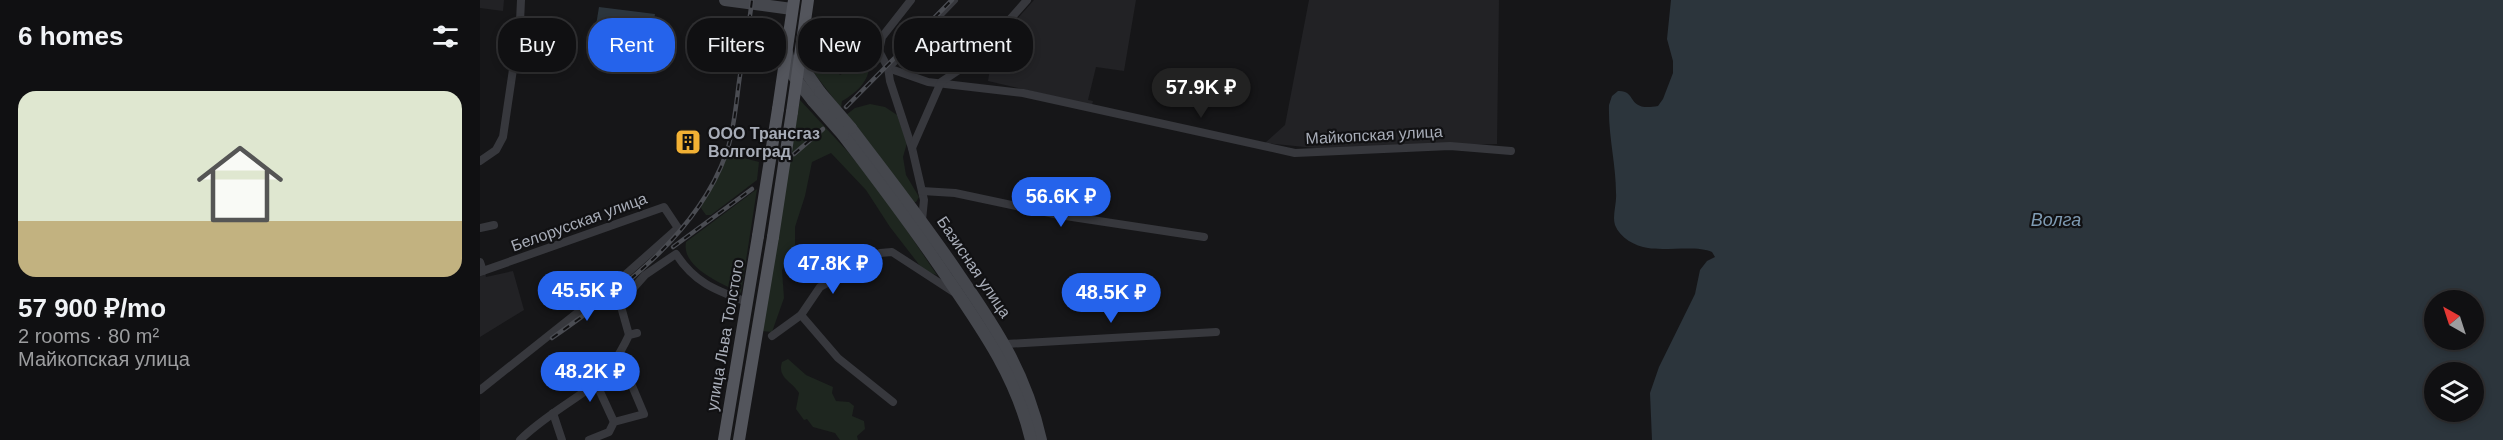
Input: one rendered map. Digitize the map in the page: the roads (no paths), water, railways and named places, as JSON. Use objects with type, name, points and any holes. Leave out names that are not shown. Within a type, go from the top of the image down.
[{"type":"main road","points":[[795,74],[808,0]]},
{"type":"main road","points":[[793,5],[787,51],[795,74]]},
{"type":"main road","name":"улица Льва Толстого","points":[[739,440],[773,237],[794,98],[795,74]]},
{"type":"main road","name":"улица Льва Толстого","points":[[724,440],[778,109],[795,74]]},
{"type":"street","points":[[480,161],[496,150],[503,137],[520,22],[520,0]]},
{"type":"street","points":[[725,0],[793,5]]},
{"type":"street","points":[[911,0],[882,37],[879,51],[888,68],[890,81],[912,148],[924,200],[917,223]]},
{"type":"street","points":[[888,68],[954,0]]},
{"type":"street","points":[[912,148],[941,82],[974,60],[1027,0]]},
{"type":"street","name":"Майкопская улица","points":[[888,68],[928,82],[1023,93],[1295,153],[1450,146],[1510,152]]},
{"type":"street","name":"Базисная улица","points":[[795,74],[847,132],[1006,344],[1027,389],[1041,440]]},
{"type":"street","points":[[794,98],[801,94],[814,96]]},
{"type":"street","points":[[922,191],[955,193],[1090,220],[1204,237]]},
{"type":"street","name":"Белорусская улица","points":[[480,390],[625,275],[678,228],[664,207],[481,268]]},
{"type":"street","name":"Базисная улица","points":[[917,223],[959,295],[990,340],[1012,381],[1031,440]]},
{"type":"street","points":[[480,228],[494,225]]},
{"type":"street","points":[[772,336],[801,315],[820,287],[880,253],[892,252],[959,295]]},
{"type":"street","points":[[520,440],[596,382],[620,355],[633,334],[620,303],[645,275],[676,254],[696,279],[719,292],[747,302]]},
{"type":"street","points":[[801,315],[838,358],[893,402]]},
{"type":"street","points":[[1006,344],[1216,332]]},
{"type":"street","points":[[589,440],[609,432],[614,422],[644,414],[620,355]]},
{"type":"street","points":[[596,382],[614,422]]},
{"type":"street","points":[[553,413],[562,440]]},
{"type":"water","name":"Волга","points":[[1671,0],[2503,0],[2503,440],[1652,440],[1650,393],[1659,367],[1695,294],[1700,270],[1707,261],[1715,257],[1712,252],[1706,250],[1648,248],[1628,241],[1617,230],[1614,218],[1616,182],[1609,105],[1612,96],[1618,91],[1628,94],[1636,104],[1641,106],[1658,106],[1673,73],[1673,61],[1667,39]]},
{"type":"water","points":[[599,7],[655,14],[654,18],[597,18]]},
{"type":"railway","points":[[552,338],[604,300],[654,258],[696,210],[713,183],[731,136],[752,0]]},
{"type":"railway","points":[[846,107],[952,0]]},
{"type":"railway","points":[[794,154],[823,129]]},
{"type":"railway","points":[[673,247],[752,189]]},
{"type":"place","name":"ООО Трансгаз Волгоград","points":[[688,142]]}]
